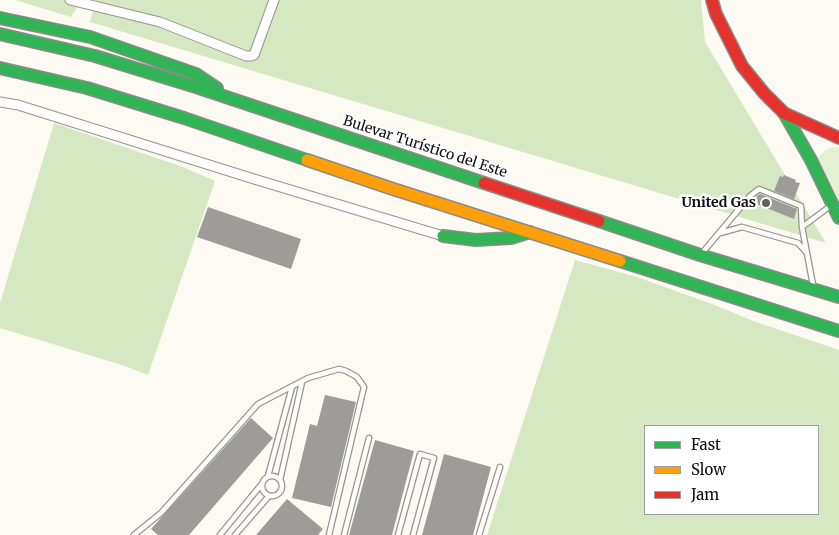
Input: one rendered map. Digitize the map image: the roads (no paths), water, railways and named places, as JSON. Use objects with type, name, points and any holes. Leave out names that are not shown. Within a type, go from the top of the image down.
[{"type":"main road","points":[[712,0],[716,14],[742,66],[764,93],[784,113],[811,160],[839,218]]},
{"type":"main road","points":[[0,18],[90,37],[196,74],[236,100]]},
{"type":"main road","name":"Bulevar Turístico del Este","points":[[0,34],[95,56],[236,100],[700,255],[839,298]]},
{"type":"main road","points":[[0,68],[96,90],[839,331]]},
{"type":"main road","points":[[784,113],[839,138]]},
{"type":"main road","points":[[443,236],[476,240],[511,238],[530,232]]},
{"type":"main road","points":[[820,325],[839,339]]},
{"type":"street","points":[[70,0],[160,22],[250,56],[254,55],[274,0]]},
{"type":"street","points":[[0,102],[18,105],[443,236]]},
{"type":"lane","points":[[700,255],[750,196],[759,189],[801,206],[802,227],[814,289]]},
{"type":"lane","points":[[802,227],[833,204]]},
{"type":"lane","points":[[720,233],[742,227],[798,243],[807,253]]},
{"type":"lane","points":[[134,535],[161,513],[258,404],[308,378],[339,369],[357,377],[364,387],[329,535]]},
{"type":"lane","points":[[235,535],[269,496],[276,495],[280,491],[282,485],[280,480],[302,382]]},
{"type":"lane","points":[[220,535],[268,476],[292,387]]},
{"type":"lane","points":[[344,535],[369,438]]},
{"type":"lane","points":[[398,535],[420,454],[434,458],[413,535]]},
{"type":"lane","points":[[479,535],[500,467]]},
{"type":"lane","points":[[268,476],[275,476],[280,480]]},
{"type":"lane","points":[[261,486],[263,492],[269,496]]},
{"type":"place","name":"United Gas","points":[[766,203]]}]
